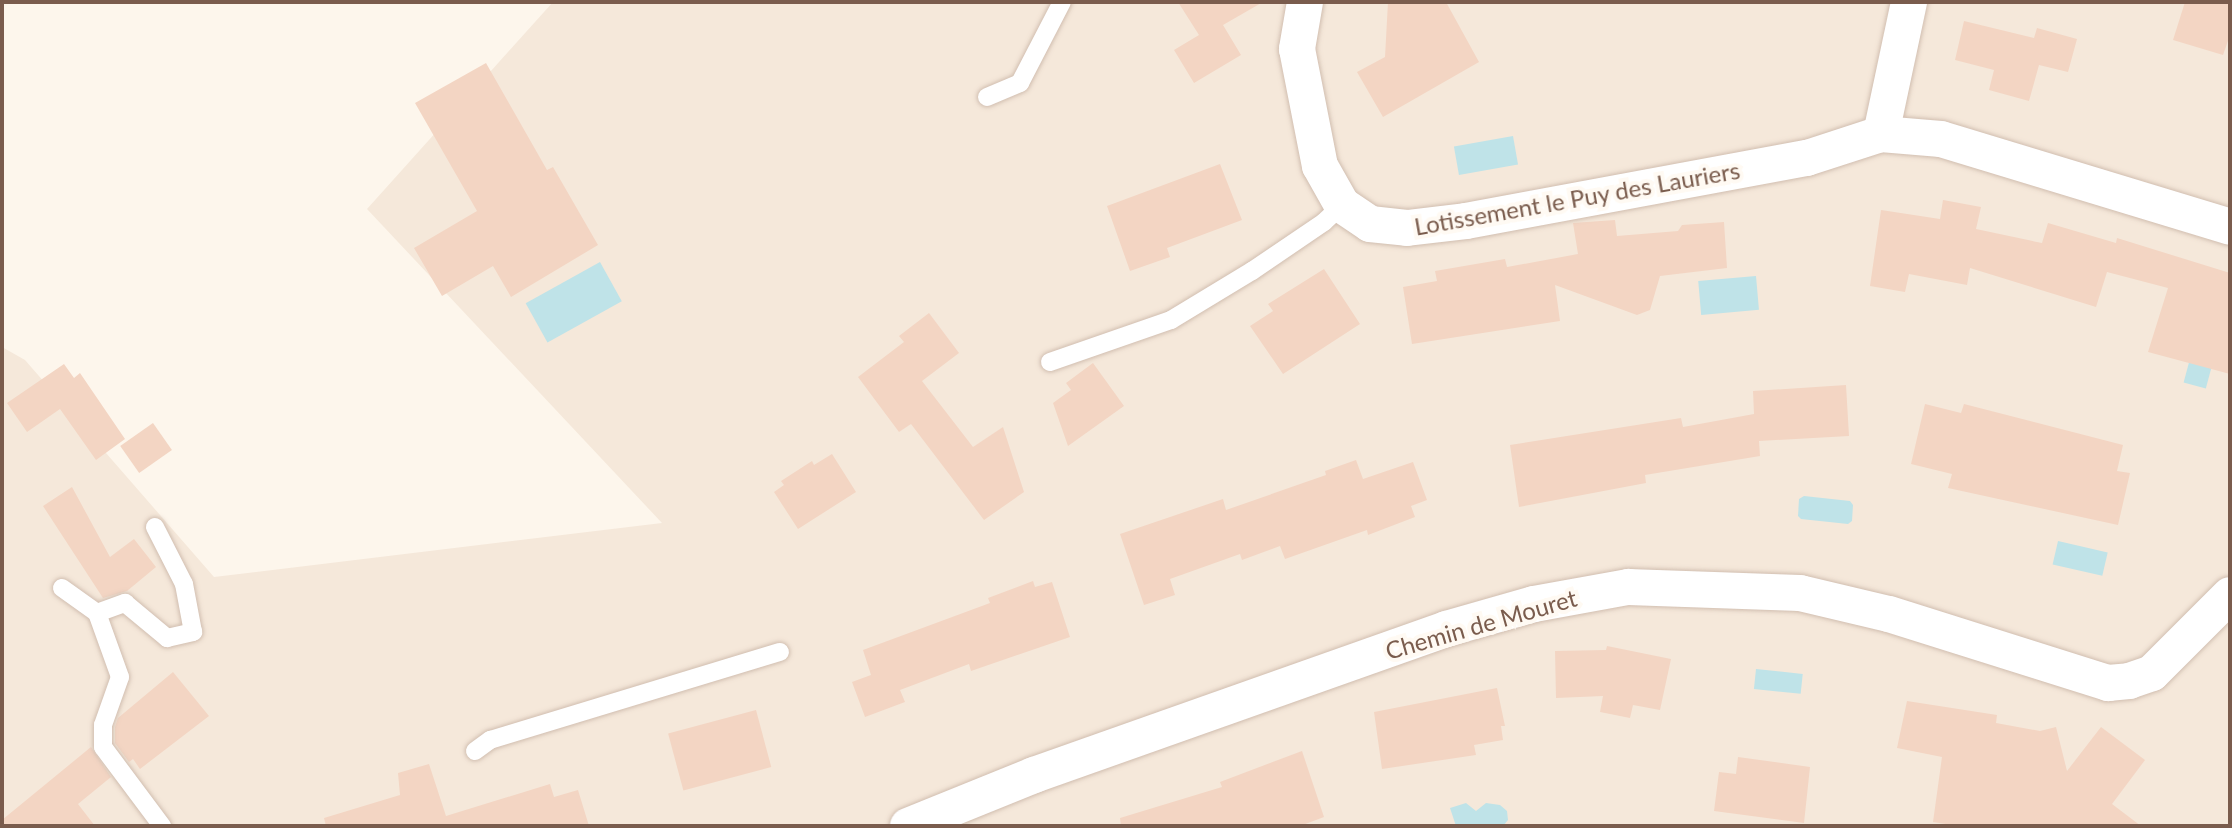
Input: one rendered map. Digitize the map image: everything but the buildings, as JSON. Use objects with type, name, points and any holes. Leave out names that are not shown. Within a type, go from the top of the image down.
[{"type":"street","points":[[1305,2],[1297,49],[1308,112],[1320,166],[1342,205]]},
{"type":"street","points":[[1881,134],[1909,2]]},
{"type":"street","name":"Lotissement le Puy des Lauriers","points":[[1342,205],[1370,224],[1407,228],[1466,221],[1807,158],[1881,134],[1941,139],[2230,227]]},
{"type":"street","name":"Chemin de Mouret","points":[[908,826],[1034,775],[1446,629],[1534,604],[1628,587],[1800,593],[1889,614],[2108,683],[2129,681],[2152,673],[2230,595]]},
{"type":"lane","points":[[987,97],[1020,83],[1062,2]]},
{"type":"lane","points":[[1050,362],[1171,320],[1252,271],[1324,222],[1342,205]]},
{"type":"lane","points":[[97,613],[125,603],[167,638],[193,632],[184,584],[155,527]]},
{"type":"lane","points":[[62,588],[97,613],[120,677],[103,725],[103,747],[162,826]]},
{"type":"lane","points":[[475,751],[490,740],[780,652]]},
{"type":"shaded area","points":[[553,2],[2230,2],[2230,826],[2,826],[2,347],[25,360],[214,577],[662,523],[367,209]]},
{"type":"water","points":[[1513,136],[1518,165],[1459,175],[1454,146]]},
{"type":"water","points":[[600,262],[622,301],[547,343],[526,303]]},
{"type":"water","points":[[1756,276],[1759,310],[1701,315],[1698,281]]},
{"type":"water","points":[[2195,340],[2217,346],[2206,388],[2184,383]]},
{"type":"water","points":[[1804,496],[1850,501],[1853,505],[1852,521],[1848,524],[1801,519],[1798,516],[1799,499]]},
{"type":"water","points":[[2058,541],[2108,552],[2102,576],[2053,564]]},
{"type":"water","points":[[1756,669],[1803,674],[1801,694],[1754,689]]},
{"type":"water","points":[[1466,803],[1476,811],[1486,803],[1500,805],[1507,811],[1508,820],[1503,826],[1456,826],[1450,808]]}]
